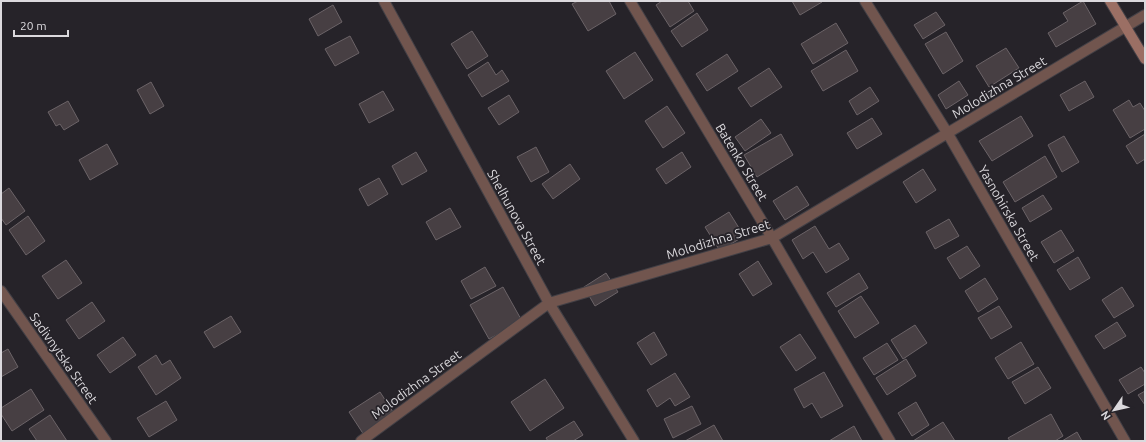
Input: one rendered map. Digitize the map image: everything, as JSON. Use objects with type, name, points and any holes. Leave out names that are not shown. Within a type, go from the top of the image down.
[{"type":"street","name":"Shelhunova Street","points":[[384,1],[548,303],[634,441]]},
{"type":"street","name":"Batenko Street","points":[[630,1],[772,238],[890,441]]},
{"type":"street","name":"Yasnohirska Street","points":[[865,1],[948,134],[1125,441]]},
{"type":"street","points":[[1110,1],[1145,59]]},
{"type":"street","name":"Molodizhna Street","points":[[361,441],[548,303],[772,238],[1145,15]]},
{"type":"street","name":"Sadivnytska Street","points":[[1,291],[106,441]]},
{"type":"building","points":[[578,1],[609,1],[616,14],[588,31],[572,4]]},
{"type":"building","points":[[662,1],[688,1],[694,11],[670,27],[656,5]]},
{"type":"building","points":[[792,1],[821,1],[822,2],[800,15]]},
{"type":"building","points":[[1083,1],[1096,24],[1056,47],[1048,33],[1068,21],[1063,13]]},
{"type":"building","points":[[333,5],[342,22],[318,36],[309,19]]},
{"type":"building","points":[[936,12],[945,25],[923,39],[914,25]]},
{"type":"building","points":[[697,13],[708,30],[682,47],[671,31]]},
{"type":"building","points":[[836,23],[848,43],[813,64],[801,44]]},
{"type":"building","points":[[472,31],[488,56],[467,69],[451,44]]},
{"type":"building","points":[[946,32],[963,61],[943,74],[925,44]]},
{"type":"building","points":[[350,36],[359,53],[335,66],[325,49]]},
{"type":"building","points":[[1006,48],[1019,68],[989,87],[976,66]]},
{"type":"building","points":[[846,50],[858,71],[823,91],[811,71]]},
{"type":"building","points":[[635,52],[653,80],[624,99],[606,71]]},
{"type":"building","points":[[727,54],[738,71],[707,91],[696,74]]},
{"type":"building","points":[[488,62],[496,75],[502,70],[509,81],[482,97],[468,75]]},
{"type":"building","points":[[769,68],[782,87],[751,107],[738,88]]},
{"type":"building","points":[[959,81],[968,95],[946,109],[938,95]]},
{"type":"building","points":[[1085,81],[1094,97],[1069,111],[1060,95]]},
{"type":"building","points":[[151,82],[164,106],[150,114],[137,90]]},
{"type":"building","points":[[870,87],[879,101],[857,115],[849,101]]},
{"type":"building","points":[[383,91],[394,110],[369,123],[359,104]]},
{"type":"building","points":[[509,95],[519,112],[499,125],[488,108]]},
{"type":"building","points":[[1129,100],[1133,107],[1140,103],[1145,111],[1145,129],[1130,138],[1113,110]]},
{"type":"building","points":[[68,101],[79,121],[64,130],[60,124],[56,126],[48,112]]},
{"type":"building","points":[[667,106],[685,133],[663,148],[645,121]]},
{"type":"building","points":[[1021,116],[1033,136],[992,161],[979,141]]},
{"type":"building","points":[[872,118],[882,134],[857,149],[847,133]]},
{"type":"building","points":[[761,119],[771,133],[745,151],[735,137]]},
{"type":"building","points":[[781,134],[793,155],[757,177],[744,155]]},
{"type":"building","points":[[1145,134],[1145,159],[1137,164],[1126,146]]},
{"type":"building","points":[[1064,136],[1079,162],[1062,172],[1048,145]]},
{"type":"building","points":[[107,144],[118,164],[90,180],[79,160]]},
{"type":"building","points":[[536,147],[549,172],[531,182],[517,157]]},
{"type":"building","points":[[416,152],[427,171],[402,185],[392,166]]},
{"type":"building","points":[[682,152],[691,167],[666,184],[656,169]]},
{"type":"building","points":[[1045,156],[1057,177],[1015,202],[1003,182]]},
{"type":"building","points":[[570,164],[580,179],[553,199],[542,184]]},
{"type":"building","points":[[923,169],[936,190],[916,203],[903,182]]},
{"type":"building","points":[[379,178],[388,194],[368,206],[359,189]]},
{"type":"building","points":[[797,186],[809,205],[785,220],[773,201]]},
{"type":"building","points":[[9,188],[25,211],[6,225],[1,218],[1,194]]},
{"type":"building","points":[[1043,195],[1052,209],[1030,222],[1022,208]]},
{"type":"building","points":[[450,208],[461,227],[436,240],[426,222]]},
{"type":"building","points":[[729,212],[744,236],[720,251],[705,227]]},
{"type":"building","points":[[28,216],[45,241],[26,255],[9,230]]},
{"type":"building","points":[[949,219],[959,236],[935,249],[926,232]]},
{"type":"building","points":[[815,226],[829,249],[839,243],[849,259],[826,273],[813,252],[803,259],[792,240]]},
{"type":"building","points":[[1061,230],[1074,251],[1054,263],[1041,242]]},
{"type":"building","points":[[967,246],[980,266],[960,279],[947,258]]},
{"type":"building","points":[[1078,257],[1090,278],[1070,290],[1057,270]]},
{"type":"building","points":[[66,260],[82,283],[58,299],[42,276]]},
{"type":"building","points":[[758,261],[772,284],[753,296],[739,274]]},
{"type":"building","points":[[485,267],[496,286],[471,299],[461,281]]},
{"type":"building","points":[[606,273],[618,292],[595,306],[584,287]]},
{"type":"building","points":[[859,273],[868,288],[836,307],[827,293]]},
{"type":"building","points":[[985,278],[998,299],[978,312],[965,291]]},
{"type":"building","points":[[503,287],[522,321],[489,339],[470,305]]},
{"type":"building","points":[[1122,287],[1134,306],[1114,318],[1102,300]]},
{"type":"building","points":[[861,296],[879,323],[855,338],[838,311]]},
{"type":"building","points":[[92,302],[105,321],[79,339],[66,320]]},
{"type":"building","points":[[999,306],[1012,327],[991,339],[978,318]]},
{"type":"building","points":[[231,316],[241,332],[214,348],[204,332]]},
{"type":"building","points":[[1117,322],[1126,336],[1104,349],[1095,336]]},
{"type":"building","points":[[915,325],[927,343],[903,359],[891,340]]},
{"type":"building","points":[[654,332],[667,355],[651,365],[637,343]]},
{"type":"building","points":[[800,334],[816,358],[796,371],[780,347]]},
{"type":"building","points":[[123,337],[136,355],[110,373],[97,355]]},
{"type":"building","points":[[1021,342],[1034,364],[1008,379],[995,358]]},
{"type":"building","points":[[887,343],[898,360],[874,375],[863,358]]},
{"type":"building","points":[[8,349],[18,367],[1,377],[1,353]]},
{"type":"building","points":[[156,355],[162,365],[170,360],[181,378],[156,395],[138,367]]},
{"type":"building","points":[[906,359],[916,376],[887,395],[876,378]]},
{"type":"building","points":[[1038,367],[1051,388],[1025,404],[1012,382]]},
{"type":"building","points":[[1141,367],[1145,373],[1145,384],[1128,394],[1119,380]]},
{"type":"building","points":[[824,372],[843,406],[821,418],[812,403],[804,408],[794,389]]},
{"type":"building","points":[[675,373],[690,397],[675,406],[670,398],[657,407],[647,390]]},
{"type":"building","points":[[545,379],[564,408],[530,431],[511,402]]},
{"type":"building","points":[[31,389],[44,410],[12,431],[1,414],[1,408]]},
{"type":"building","points":[[1145,391],[1145,405],[1138,395]]},
{"type":"building","points":[[380,392],[395,415],[364,435],[349,412]]},
{"type":"building","points":[[166,401],[177,420],[149,437],[137,418]]},
{"type":"building","points":[[916,402],[929,425],[912,436],[898,413]]},
{"type":"building","points":[[692,406],[701,424],[673,438],[664,419]]},
{"type":"building","points":[[1051,414],[1063,436],[1055,441],[1010,441],[1008,438]]},
{"type":"building","points":[[50,415],[67,441],[37,441],[29,429]]},
{"type":"building","points":[[574,421],[583,435],[573,441],[548,441],[546,438]]},
{"type":"building","points":[[943,422],[955,441],[913,441]]},
{"type":"building","points":[[714,425],[723,441],[685,441]]},
{"type":"building","points":[[854,426],[862,441],[829,441]]},
{"type":"building","points":[[1077,432],[1082,441],[1062,441]]}]
